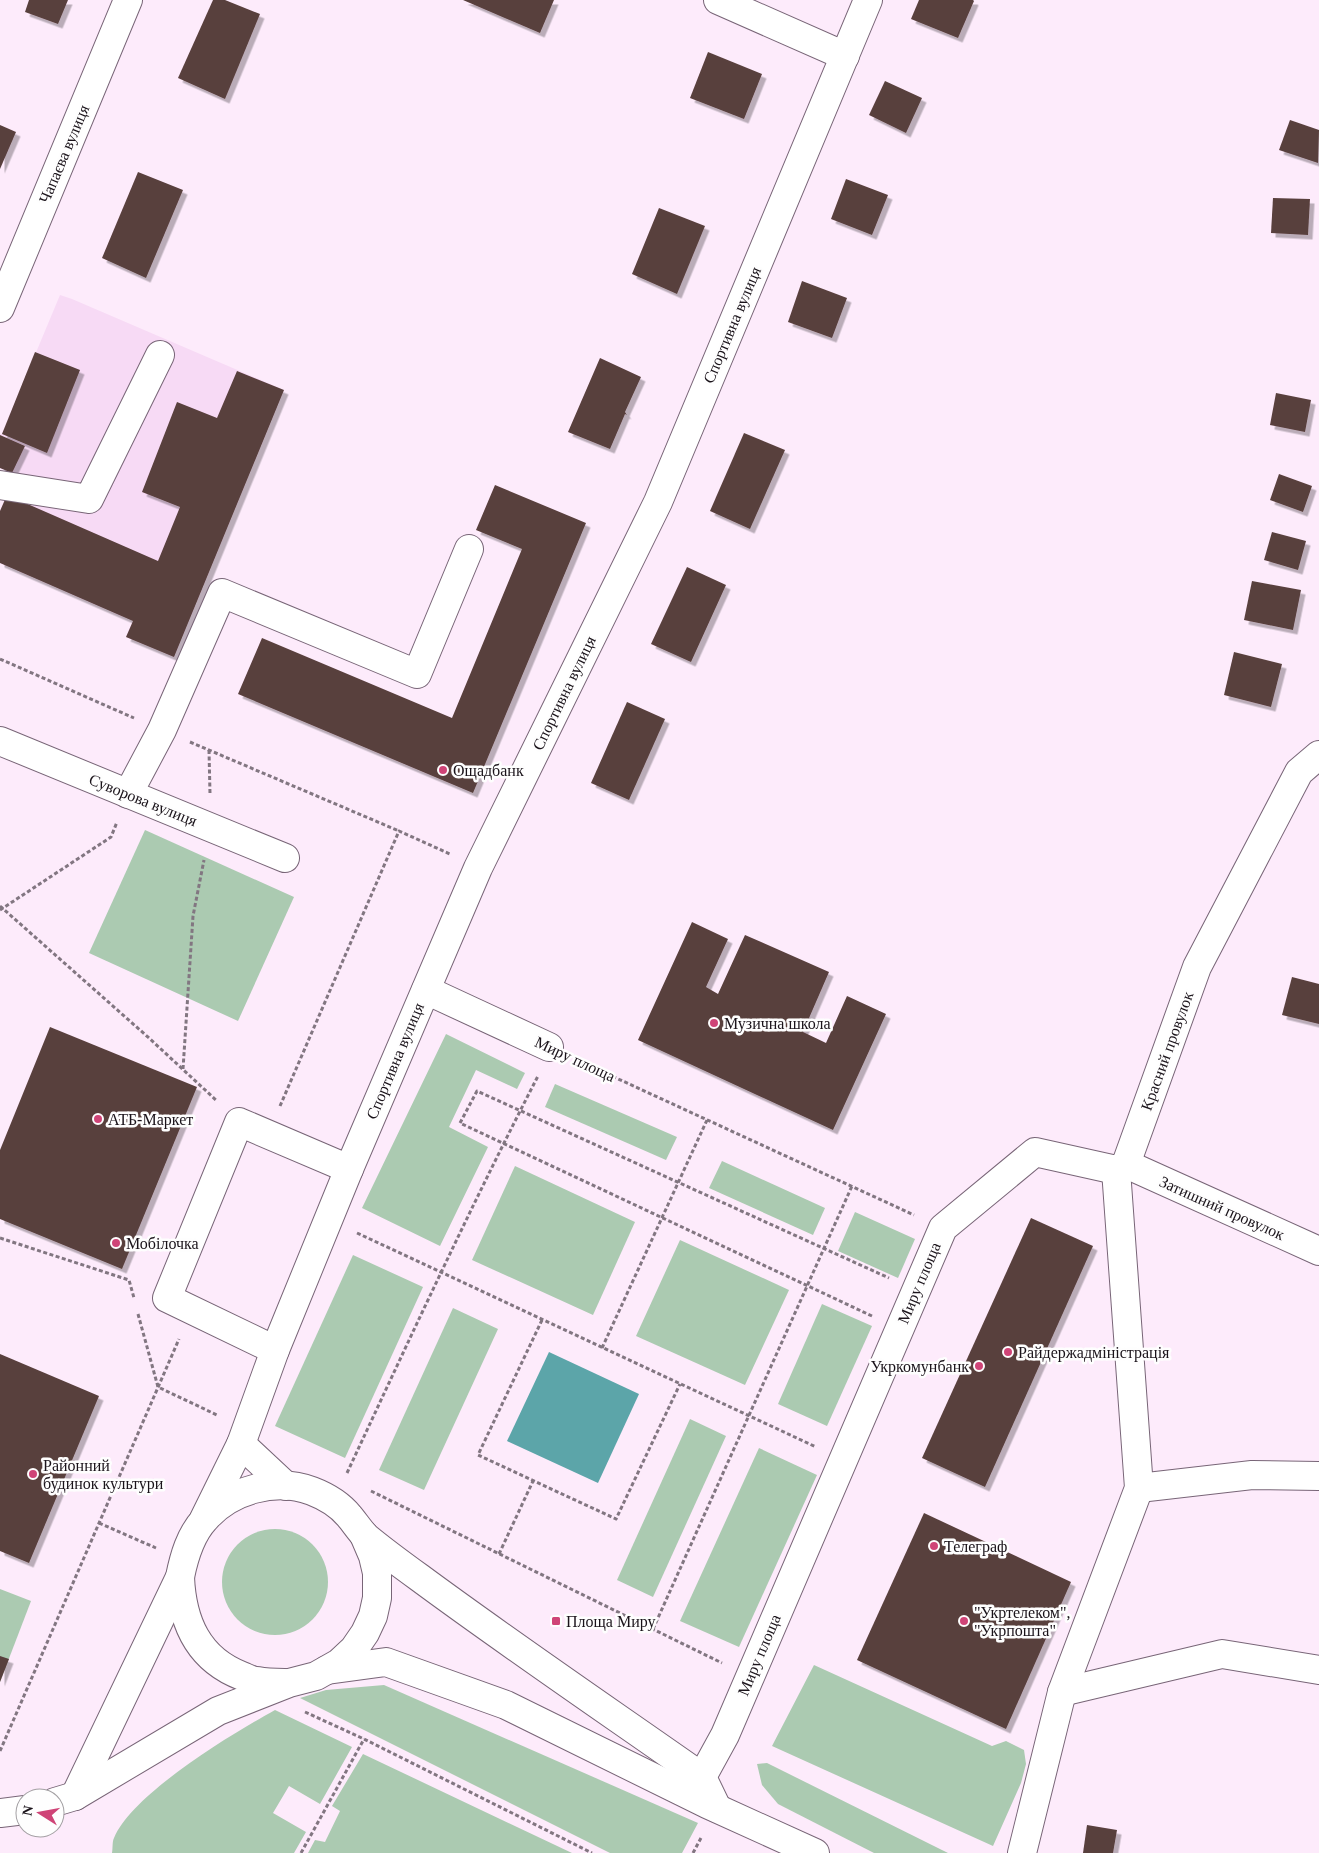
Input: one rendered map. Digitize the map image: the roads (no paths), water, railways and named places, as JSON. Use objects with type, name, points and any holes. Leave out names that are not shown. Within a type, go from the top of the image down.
[{"type":"street","name":"Чапаєва вулиця","points":[[0,308],[128,0]]},
{"type":"street","points":[[718,0],[845,56]]},
{"type":"street","name":"Спортивна вулиця","points":[[65,1799],[182,1569],[186,1549],[204,1519],[244,1437],[276,1350],[349,1169],[478,868],[658,502],[868,0]]},
{"type":"street","points":[[0,485],[89,500],[160,355]]},
{"type":"street","points":[[128,794],[162,730],[222,593],[417,674],[469,549]]},
{"type":"street","name":"Суворова вулиця","points":[[0,740],[285,858]]},
{"type":"street","name":"Красний провулок","points":[[1121,1167],[1197,967],[1300,772],[1319,755]]},
{"type":"street","name":"Миру площа","points":[[426,990],[549,1047]]},
{"type":"street","points":[[276,1350],[167,1298],[239,1122],[349,1169]]},
{"type":"street","name":"Миру площа","points":[[702,1776],[725,1735],[943,1228],[1035,1152],[1121,1167]]},
{"type":"street","points":[[1022,1853],[1062,1692],[1139,1488],[1121,1167]]},
{"type":"street","name":"Затишний провулок","points":[[1121,1167],[1319,1251]]},
{"type":"street","points":[[244,1437],[286,1486]]},
{"type":"street","points":[[1139,1488],[1252,1475],[1319,1476]]},
{"type":"street","points":[[65,1799],[218,1710],[288,1684],[316,1676],[340,1663],[354,1649],[364,1633],[372,1616],[377,1598],[377,1573],[373,1556],[364,1535],[348,1514],[330,1500],[311,1491],[286,1486],[268,1486],[242,1493],[220,1505],[204,1519]]},
{"type":"street","points":[[364,1535],[420,1578],[702,1776],[717,1808]]},
{"type":"street","points":[[182,1569],[181,1599],[189,1627],[202,1648],[214,1660],[231,1672],[256,1681],[288,1684]]},
{"type":"street","points":[[1062,1692],[1222,1654],[1319,1670]]},
{"type":"street","points":[[327,1670],[386,1662],[506,1705],[717,1808],[815,1853]]},
{"type":"street","points":[[0,1813],[15,1811]]},
{"type":"water","points":[[549,1352],[639,1394],[598,1483],[507,1441]]},
{"type":"place","name":"Ощадбанк","points":[[443,770]]},
{"type":"place","name":"Музична школа","points":[[714,1023]]},
{"type":"place","name":"АТБ-Маркет","points":[[98,1119]]},
{"type":"place","name":"Мобілочка","points":[[116,1243]]},
{"type":"place","name":"Райдержадміністрація","points":[[1008,1352]]},
{"type":"place","name":"Укркомунбанк","points":[[979,1366]]},
{"type":"place","name":"Районний будинок культури","points":[[33,1474]]},
{"type":"place","name":"Телеграф","points":[[934,1546]]},
{"type":"place","name":"Площа Миру","points":[[556,1621]]},
{"type":"place","name":"\"Укртелеком\", \"Укрпошта\"","points":[[964,1621]]}]
